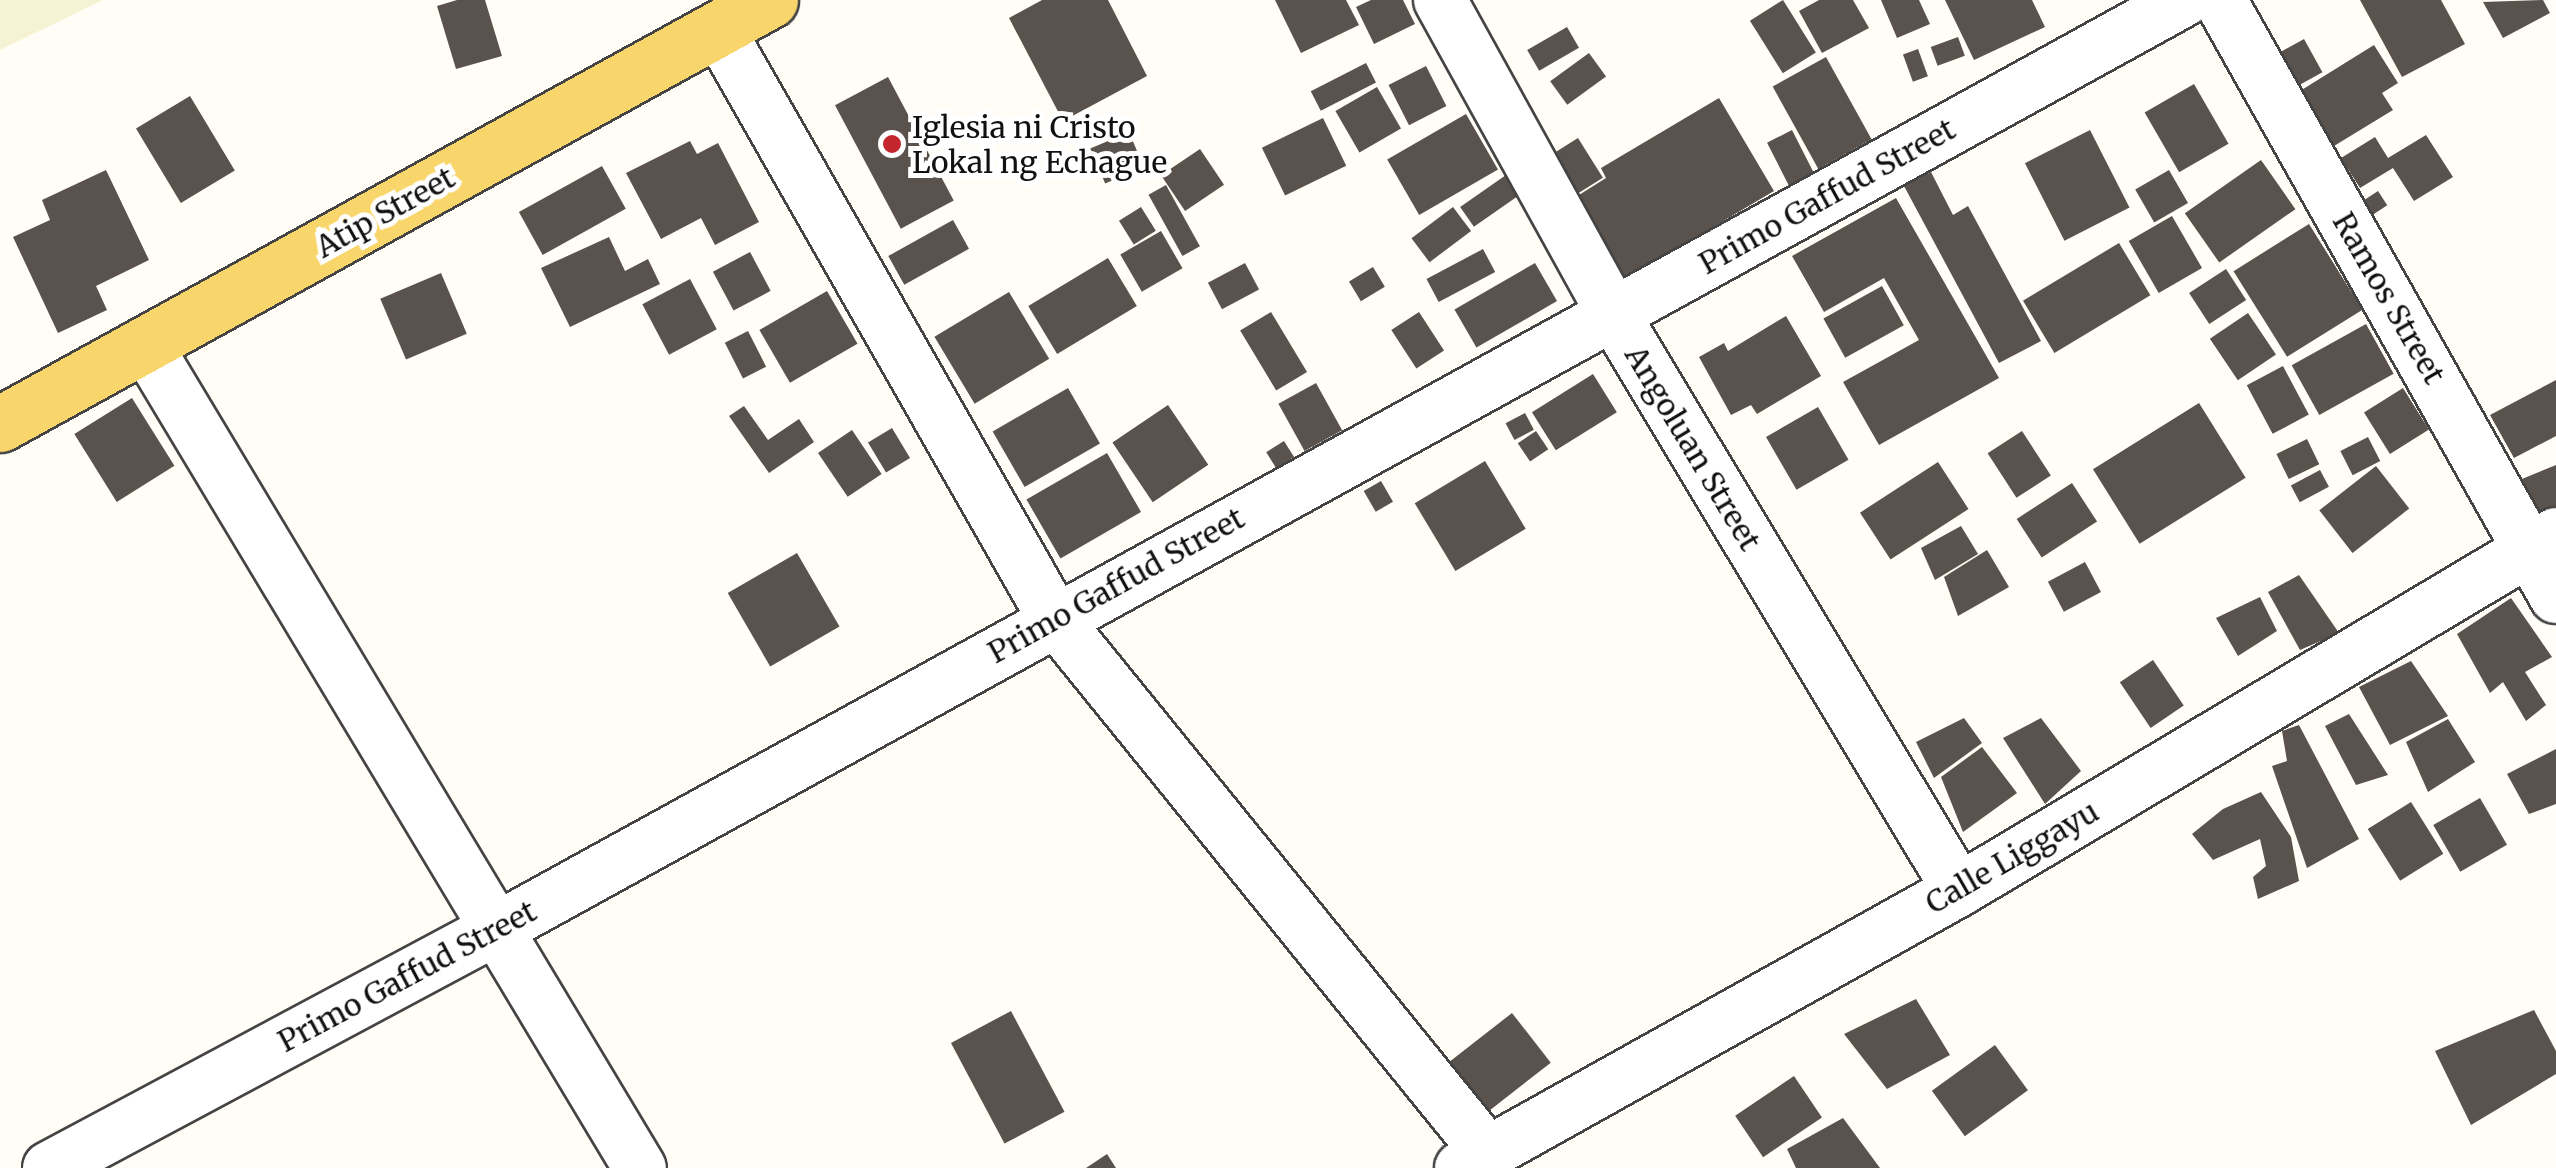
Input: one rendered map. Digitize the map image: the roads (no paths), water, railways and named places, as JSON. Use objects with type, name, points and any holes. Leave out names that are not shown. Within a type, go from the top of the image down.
[{"type":"main road","name":"Atip Street","points":[[0,424],[770,0]]},
{"type":"street","name":"Angoluan Street","points":[[1440,0],[1613,314],[1959,890]]},
{"type":"street","name":"Primo Gaffud Street","points":[[49,1168],[500,927],[1054,618],[2184,0]]},
{"type":"street","name":"Ramos Street","points":[[2220,0],[2544,542],[2556,597]]},
{"type":"street","points":[[718,28],[1054,618],[1475,1160]]},
{"type":"street","points":[[145,344],[500,927],[640,1168]]},
{"type":"street","name":"Calle Liggayu","points":[[1475,1160],[1959,890],[2544,542]]},
{"type":"place","name":"Iglesia ni Cristo Lokal ng Echague","points":[[892,144]]}]
